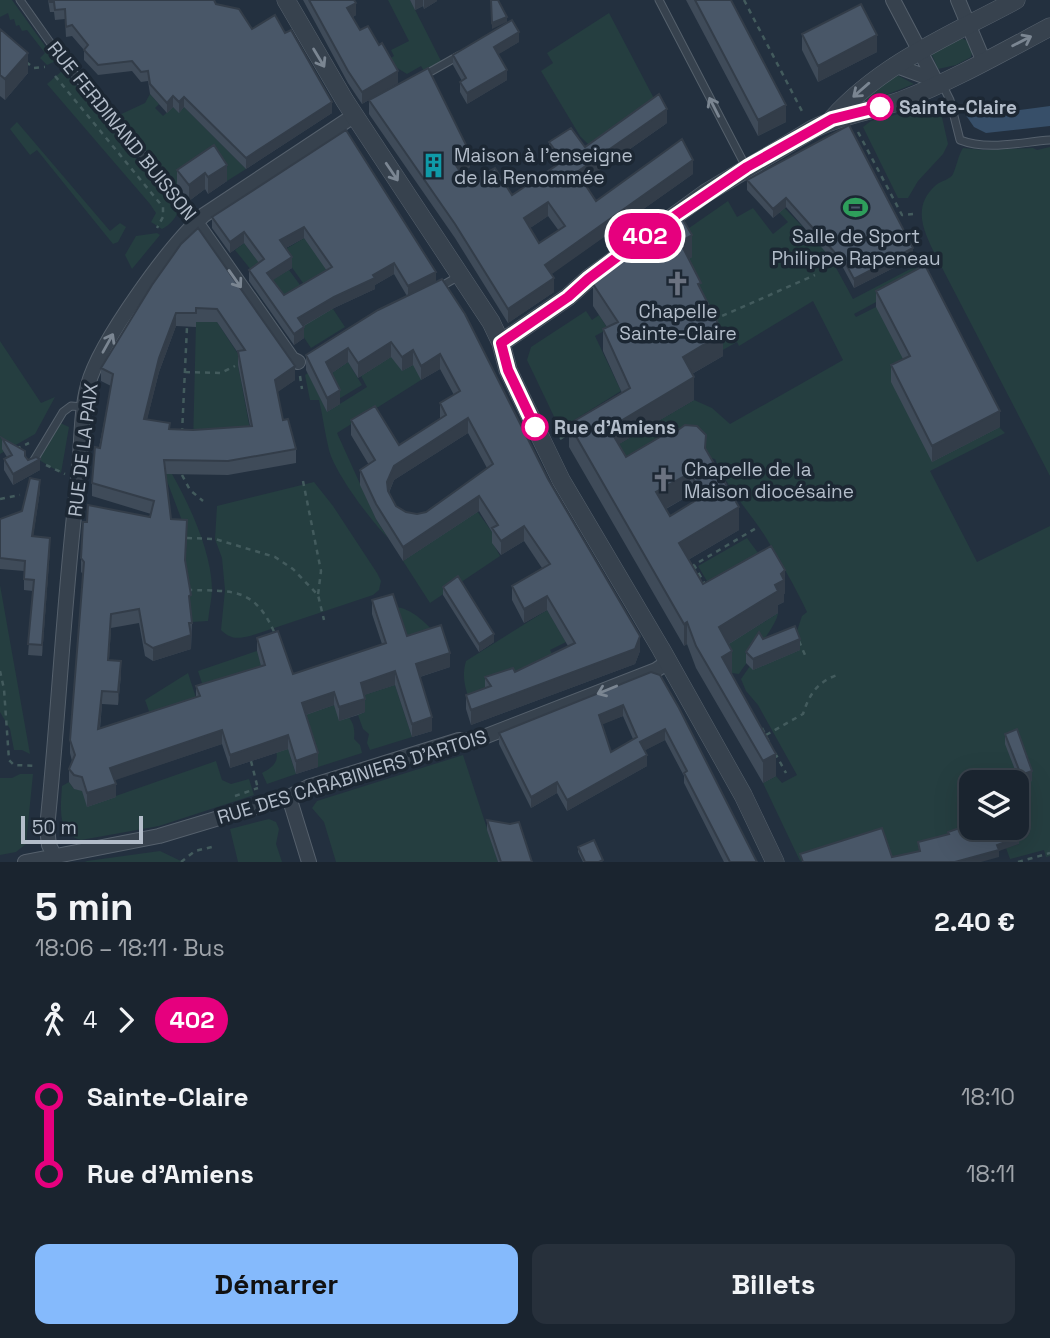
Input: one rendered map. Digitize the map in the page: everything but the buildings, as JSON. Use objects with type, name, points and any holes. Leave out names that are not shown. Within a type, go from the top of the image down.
[{"type":"street","points":[[286,0],[302,15],[491,322],[501,343],[508,370],[561,480],[743,795],[775,862]]},
{"type":"street","points":[[893,0],[938,82]]},
{"type":"street","points":[[958,0],[984,62]]},
{"type":"street","points":[[832,119],[848,101],[894,65],[1016,0]]},
{"type":"street","points":[[501,343],[568,297],[652,232],[747,167],[832,119],[900,101],[984,62],[1050,27]]},
{"type":"street","points":[[894,65],[938,82]]},
{"type":"street","name":"RUE DE LA PAIX","points":[[55,856],[49,845],[47,828],[88,384],[106,343],[150,279],[196,222],[360,112]]},
{"type":"street","name":"RUE FERDINAND BUISSON","points":[[196,222],[292,359],[302,361]]},
{"type":"street","name":"RUE DES CARABINIERS D'ARTOIS","points":[[25,862],[159,836],[289,797],[308,788],[459,740],[476,740],[656,670],[668,662]]},
{"type":"street","points":[[289,797],[309,862]]},
{"type":"lane","name":"RUE FERDINAND BUISSON","points":[[20,0],[61,58],[196,222]]},
{"type":"lane","points":[[659,0],[747,167]]},
{"type":"lane","points":[[414,81],[471,48]]},
{"type":"lane","points":[[938,82],[950,100],[960,140],[972,145],[993,146],[1049,140]]},
{"type":"lane","points":[[434,291],[461,275]]},
{"type":"lane","points":[[32,461],[63,412],[71,406],[85,407]]},
{"type":"path","points":[[744,0],[803,113]]},
{"type":"path","points":[[23,66],[26,62],[34,68],[45,67]]},
{"type":"path","points":[[55,76],[163,207],[163,217],[156,228]]},
{"type":"path","points":[[852,113],[859,133],[902,215],[913,214]]},
{"type":"path","points":[[706,323],[815,275]]},
{"type":"path","points":[[182,443],[187,327]]},
{"type":"path","points":[[185,372],[220,373],[235,366]]},
{"type":"path","points":[[545,448],[574,430]]},
{"type":"path","points":[[32,461],[78,477]]},
{"type":"path","points":[[181,475],[190,490],[203,501]]},
{"type":"path","points":[[303,481],[321,571],[318,595],[324,620]]},
{"type":"path","points":[[0,499],[20,495]]},
{"type":"path","points":[[707,587],[694,565],[758,527]]},
{"type":"path","points":[[187,538],[215,539],[275,557],[293,569],[318,595]]},
{"type":"path","points":[[187,590],[225,590],[256,601],[276,636]]},
{"type":"path","points":[[799,639],[805,655]]},
{"type":"path","points":[[0,671],[4,689],[9,760],[14,765],[33,766]]},
{"type":"path","points":[[766,735],[803,714],[810,695],[819,684],[837,676]]},
{"type":"path","points":[[760,726],[786,773]]},
{"type":"path","points":[[251,761],[259,791]]},
{"type":"path","points":[[181,862],[195,851],[216,846]]},
{"type":"path","points":[[1018,862],[1050,853]]},
{"type":"green space","points":[[0,0],[12,0],[56,61],[47,65],[40,58],[45,53],[27,30],[22,31],[19,25],[16,26],[8,13],[0,17]]},
{"type":"green space","points":[[388,0],[410,0],[441,61],[424,71],[421,66],[407,74],[386,61],[394,56],[391,50],[409,41]]},
{"type":"green space","points":[[609,13],[659,108],[597,153],[580,136],[541,71],[553,63],[547,53]]},
{"type":"green space","points":[[955,38],[969,43],[973,49],[971,57],[956,65],[938,69],[932,55],[935,48]]},
{"type":"green space","points":[[63,70],[179,208],[171,223],[162,229],[151,222],[156,213],[150,204],[47,84]]},
{"type":"green space","points":[[893,73],[914,84],[857,106]]},
{"type":"green space","points":[[150,94],[159,104],[155,108],[163,116],[173,107],[179,112],[184,107],[246,169],[227,181],[214,162],[176,187],[117,116],[145,103]]},
{"type":"green space","points":[[939,104],[948,144],[908,198],[898,198],[863,127],[871,121]]},
{"type":"green space","points":[[17,122],[110,231],[120,223],[126,227],[118,242],[113,244],[37,150],[30,155],[10,129]]},
{"type":"green space","points":[[1050,147],[1050,476],[933,250],[922,221],[922,212],[928,194],[936,185],[952,176],[963,148],[1037,150]]},
{"type":"green space","points":[[753,184],[771,194],[828,253],[853,299],[916,266],[922,277],[854,314],[856,317],[876,307],[1005,433],[930,471],[977,562],[1050,526],[1050,856],[1046,857],[1044,850],[1010,859],[1006,848],[1019,844],[1018,840],[1029,840],[1029,770],[959,770],[959,837],[920,857],[800,861],[763,783],[776,776],[782,783],[797,775],[741,679],[750,666],[795,637],[802,616],[807,612],[765,536],[715,459],[706,457],[634,474],[609,450],[694,400],[712,408],[730,424],[843,360],[813,301],[739,346],[737,342],[721,351],[679,235],[728,201],[737,217],[753,208],[773,234],[788,222]]},
{"type":"green space","points":[[307,213],[332,279],[327,300],[345,327],[311,348],[279,300],[267,306],[256,291],[279,275],[256,276],[235,250],[244,243],[253,255],[289,270],[300,285],[303,283],[281,252],[304,238]]},
{"type":"green space","points":[[157,233],[160,235],[132,269],[125,255],[136,236]]},
{"type":"green space","points":[[586,311],[592,320],[599,315],[608,329],[595,336],[621,391],[560,429],[527,360],[531,347]]},
{"type":"green space","points":[[196,322],[217,322],[242,360],[238,365],[252,440],[193,444]]},
{"type":"green space","points":[[0,341],[41,403],[55,397],[35,434],[0,454]]},
{"type":"green space","points":[[401,350],[402,371],[417,362],[421,380],[337,433],[376,519],[388,538],[354,496],[338,471],[328,444],[319,400],[310,400],[305,375],[308,373],[327,412],[367,387],[361,376]]},
{"type":"green space","points":[[348,362],[362,385],[337,400],[326,377]]},
{"type":"green space","points":[[56,421],[69,427],[61,473],[34,457]]},
{"type":"green space","points":[[164,473],[172,474],[204,544],[212,588],[208,621],[192,622],[185,568],[187,534]]},
{"type":"green space","points":[[314,482],[377,573],[381,581],[379,590],[373,595],[250,636],[231,637],[221,630],[225,590],[222,558],[215,539],[217,506]]},
{"type":"green space","points":[[477,511],[498,540],[493,543],[500,556],[430,603],[403,561]]},
{"type":"green space","points":[[747,538],[764,561],[714,593],[698,566]]},
{"type":"green space","points":[[0,585],[30,754],[14,750],[10,729],[0,712]]},
{"type":"green space","points":[[393,607],[414,614],[441,639],[407,650]]},
{"type":"green space","points":[[547,610],[566,642],[550,650],[561,672],[472,707],[464,679],[466,661]]},
{"type":"green space","points":[[778,613],[768,634],[739,674],[732,673],[713,638],[728,644]]},
{"type":"green space","points":[[257,651],[268,688],[210,707],[198,671]]},
{"type":"green space","points":[[188,673],[200,710],[154,725],[145,700]]},
{"type":"green space","points":[[395,685],[412,737],[370,750],[367,743],[369,734],[363,729],[358,715],[365,712],[361,696]]},
{"type":"green space","points":[[334,705],[350,719],[354,728],[354,739],[360,745],[362,753],[318,767],[302,716]]},
{"type":"green space","points":[[282,730],[296,774],[267,784],[262,773],[273,765],[277,757],[272,735]]},
{"type":"green space","points":[[463,755],[498,862],[336,862],[324,822],[312,808],[317,801]]},
{"type":"green space","points":[[216,761],[222,780],[231,784],[249,779],[254,795],[159,826],[81,840],[67,832],[61,810],[62,786],[69,782],[74,789],[82,790],[87,806]]},
{"type":"green space","points":[[20,774],[33,774],[26,844],[16,852],[0,855],[0,778],[12,778]]},
{"type":"green space","points":[[269,819],[276,822],[279,829],[276,844],[282,862],[238,862],[230,829]]},
{"type":"green space","points":[[160,851],[183,862],[85,862],[87,861]]},
{"type":"water","points":[[977,105],[991,114],[1050,106],[1050,126],[986,133],[974,127],[963,111]]},
{"type":"bus line","name":"402","points":[[535,427],[508,370],[501,343],[568,297],[641,239],[747,167],[832,119],[880,107]]},
{"type":"place","name":"Sainte-Claire","points":[[880,107]]},
{"type":"place","name":"Maison à l'enseigne de la Renommée","points":[[434,166]]},
{"type":"place","name":"Salle de Sport Philippe Rapeneau","points":[[856,208]]},
{"type":"place","name":"Chapelle Sainte-Claire","points":[[678,283]]},
{"type":"place","name":"Rue d'Amiens","points":[[535,427]]},
{"type":"place","name":"Chapelle de la Maison diocésaine","points":[[664,480]]}]
